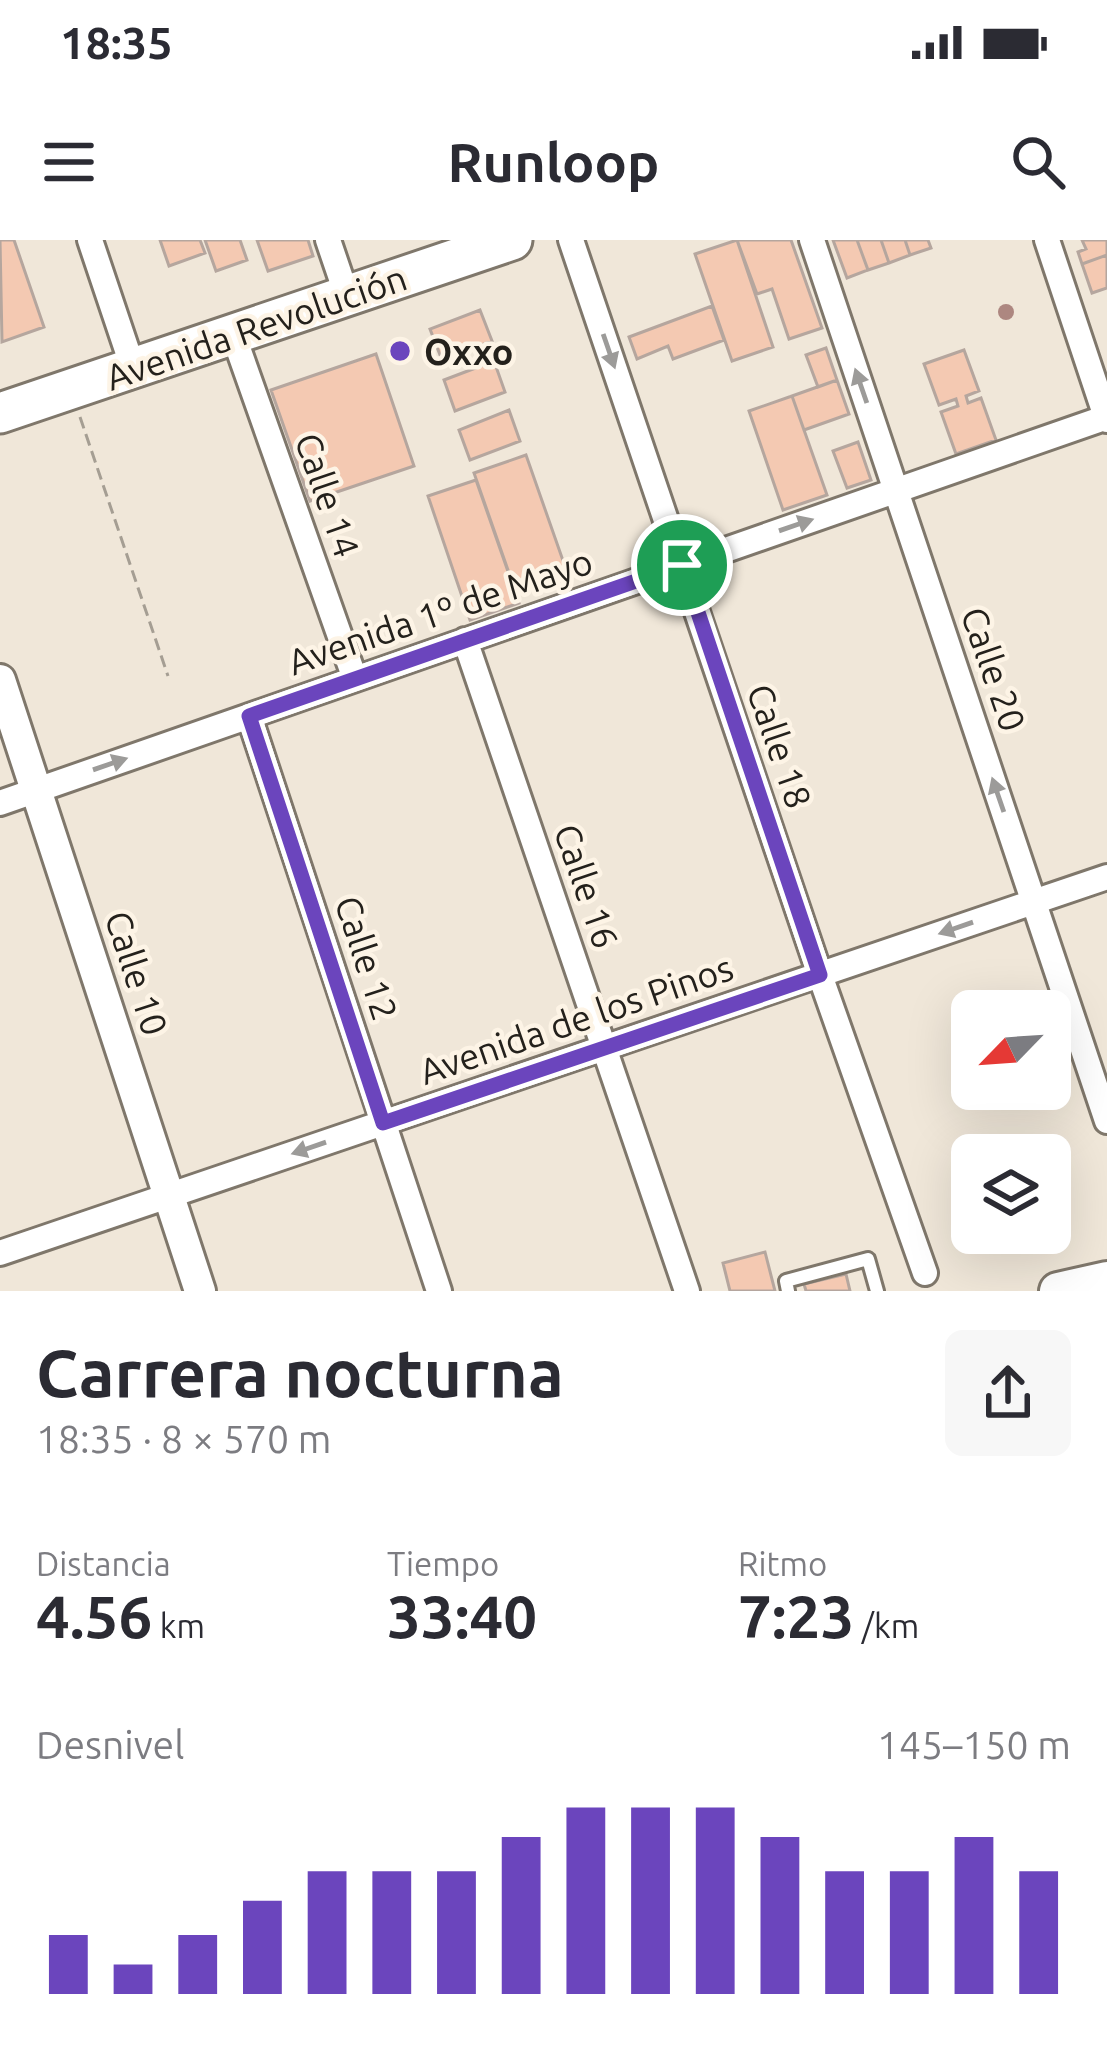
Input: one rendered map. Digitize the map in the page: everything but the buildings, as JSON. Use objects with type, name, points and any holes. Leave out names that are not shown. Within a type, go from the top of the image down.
[{"type":"main road","name":"Avenida Revolución","points":[[0,413],[512,240]]},
{"type":"main road","points":[[1058,1291],[1107,1280]]},
{"type":"street","points":[[90,240],[134,368]]},
{"type":"street","points":[[328,240],[347,296]]},
{"type":"street","name":"Calle 18","points":[[571,240],[925,1273]]},
{"type":"street","name":"Calle 20","points":[[812,240],[1034,902],[1097,1065],[1107,1121]]},
{"type":"street","points":[[1047,240],[1107,418]]},
{"type":"street","name":"Calle 14","points":[[233,334],[355,679]]},
{"type":"street","name":"Avenida 1º de Mayo","points":[[0,802],[1107,418]]},
{"type":"street","name":"Calle 16","points":[[465,640],[687,1291]]},
{"type":"street","name":"Calle 10","points":[[0,680],[200,1291]]},
{"type":"street","name":"Calle 12","points":[[249,716],[439,1291]]},
{"type":"street","name":"Avenida de los Pinos","points":[[0,1253],[1107,877]]},
{"type":"lane","points":[[788,1291],[785,1281],[868,1259],[877,1291]]},
{"type":"path","points":[[70,389],[168,676]]},
{"type":"place","name":"Oxxo","points":[[400,351]]},
{"type":"route","points":[[682,565],[820,975],[383,1123],[249,716],[682,565]]}]
